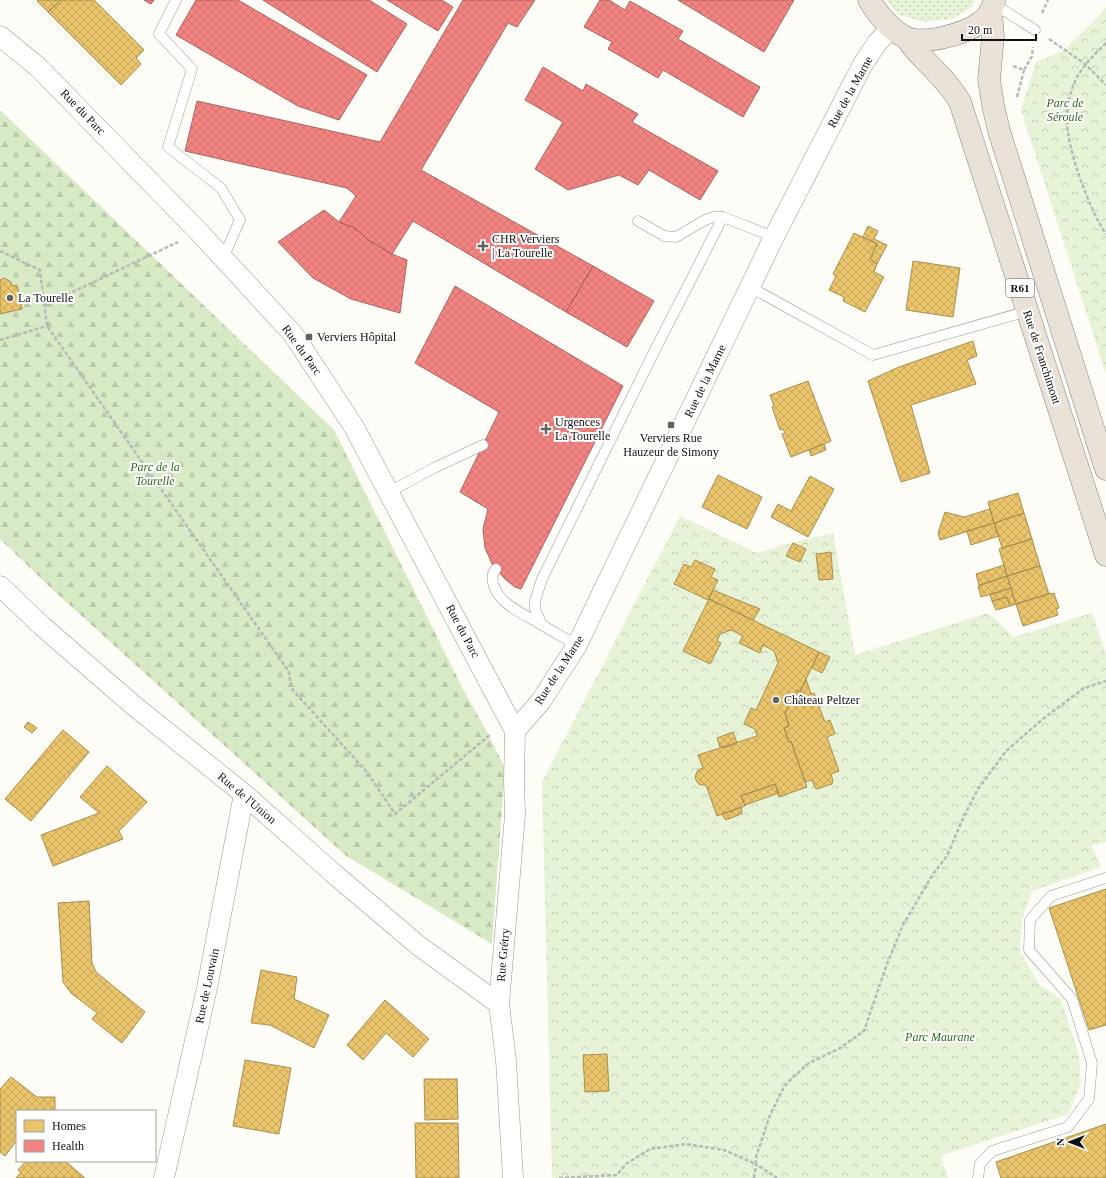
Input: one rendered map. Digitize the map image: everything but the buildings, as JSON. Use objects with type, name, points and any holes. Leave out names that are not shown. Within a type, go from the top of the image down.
[{"type":"highway","name":"R61","points":[[869,0],[898,33]]},
{"type":"highway","name":"R61","points":[[993,5],[993,37],[989,79],[999,131],[1106,469]]},
{"type":"highway","points":[[898,33],[921,40],[953,35],[970,29],[981,22],[993,5]]},
{"type":"highway","name":"Rue de Franchimont","points":[[898,33],[946,81],[954,90],[960,102],[1106,555]]},
{"type":"street","name":"Rue de la Marne","points":[[512,725],[541,701],[577,646],[774,237],[864,64],[878,43],[898,33]]},
{"type":"street","name":"Rue du Parc","points":[[0,36],[38,67],[199,232],[293,334],[354,427],[512,725]]},
{"type":"street","name":"Rue de l'Union","points":[[0,586],[42,626],[134,705],[244,794],[333,873],[419,946],[499,1004]]},
{"type":"street","name":"Rue Grétry","points":[[512,725],[515,815],[499,1004],[506,1060],[513,1178]]},
{"type":"street","name":"Rue de Louvain","points":[[164,1178],[207,988],[244,794]]},
{"type":"lane","points":[[176,0],[159,34],[192,69],[168,147],[221,188],[240,220],[223,258]]},
{"type":"lane","points":[[993,5],[1035,30]]},
{"type":"lane","points":[[638,221],[664,236],[676,237],[705,220],[714,217],[723,217],[774,237]]},
{"type":"lane","points":[[542,625],[535,609],[536,597],[541,582],[653,354],[723,217]]},
{"type":"lane","points":[[750,287],[873,355],[1028,311]]},
{"type":"lane","points":[[389,492],[434,468],[483,445]]},
{"type":"lane","points":[[496,569],[492,578],[493,584],[500,596],[516,611],[577,646]]},
{"type":"lane","points":[[978,1178],[980,1164],[992,1151],[1068,1127],[1089,1099],[1092,1063],[1072,999],[1029,950],[1030,920],[1051,896],[1106,878]]},
{"type":"path","points":[[991,58],[1024,70],[1032,56],[1035,30],[1085,64],[1106,85]]},
{"type":"path","points":[[1106,43],[1085,64],[1072,89],[1067,120],[1071,150],[1079,175],[1092,208],[1106,234]]},
{"type":"path","points":[[45,305],[199,232]]},
{"type":"path","points":[[0,251],[40,270],[47,326],[289,672],[291,688],[367,772],[395,814],[512,725]]},
{"type":"path","points":[[0,340],[47,326]]},
{"type":"path","points":[[754,1178],[756,1157],[770,1116],[785,1085],[810,1063],[840,1048],[864,1031],[886,964],[903,925],[933,874],[947,856],[964,816],[978,789],[1006,752],[1044,718],[1084,688],[1106,681]]},
{"type":"path","points":[[559,1178],[617,1176],[626,1164],[650,1149],[686,1144],[724,1150],[756,1164],[777,1178]]},
{"type":"green space","points":[[886,0],[975,0],[973,6],[952,19],[924,22],[899,15]]},
{"type":"green space","name":"Parc de Séroule","points":[[1106,7],[1106,374],[1021,110],[1036,62],[1063,51],[1096,19]]},
{"type":"green space","name":"Parc de la Tourelle","points":[[0,110],[334,430],[464,691],[505,768],[492,944],[345,855],[53,590],[0,539]]},
{"type":"green space","name":"Parc Maurane","points":[[680,516],[757,553],[793,542],[833,533],[855,655],[988,613],[1014,637],[1092,613],[1106,655],[1106,842],[1091,845],[1101,867],[1032,891],[1022,920],[1020,952],[1040,985],[1061,999],[1079,1056],[1081,1082],[1069,1114],[940,1156],[948,1178],[552,1178],[542,782]]},
{"type":"place","name":"CHR Verviers | La Tourelle","points":[[483,246]]},
{"type":"place","name":"La Tourelle","points":[[10,298]]},
{"type":"place","name":"Verviers Hôpital","points":[[309,337]]},
{"type":"place","name":"Verviers Rue Hauzeur de Simony","points":[[671,425]]},
{"type":"place","name":"Urgences La Tourelle","points":[[546,429]]},
{"type":"place","name":"Château Peltzer","points":[[776,700]]}]
